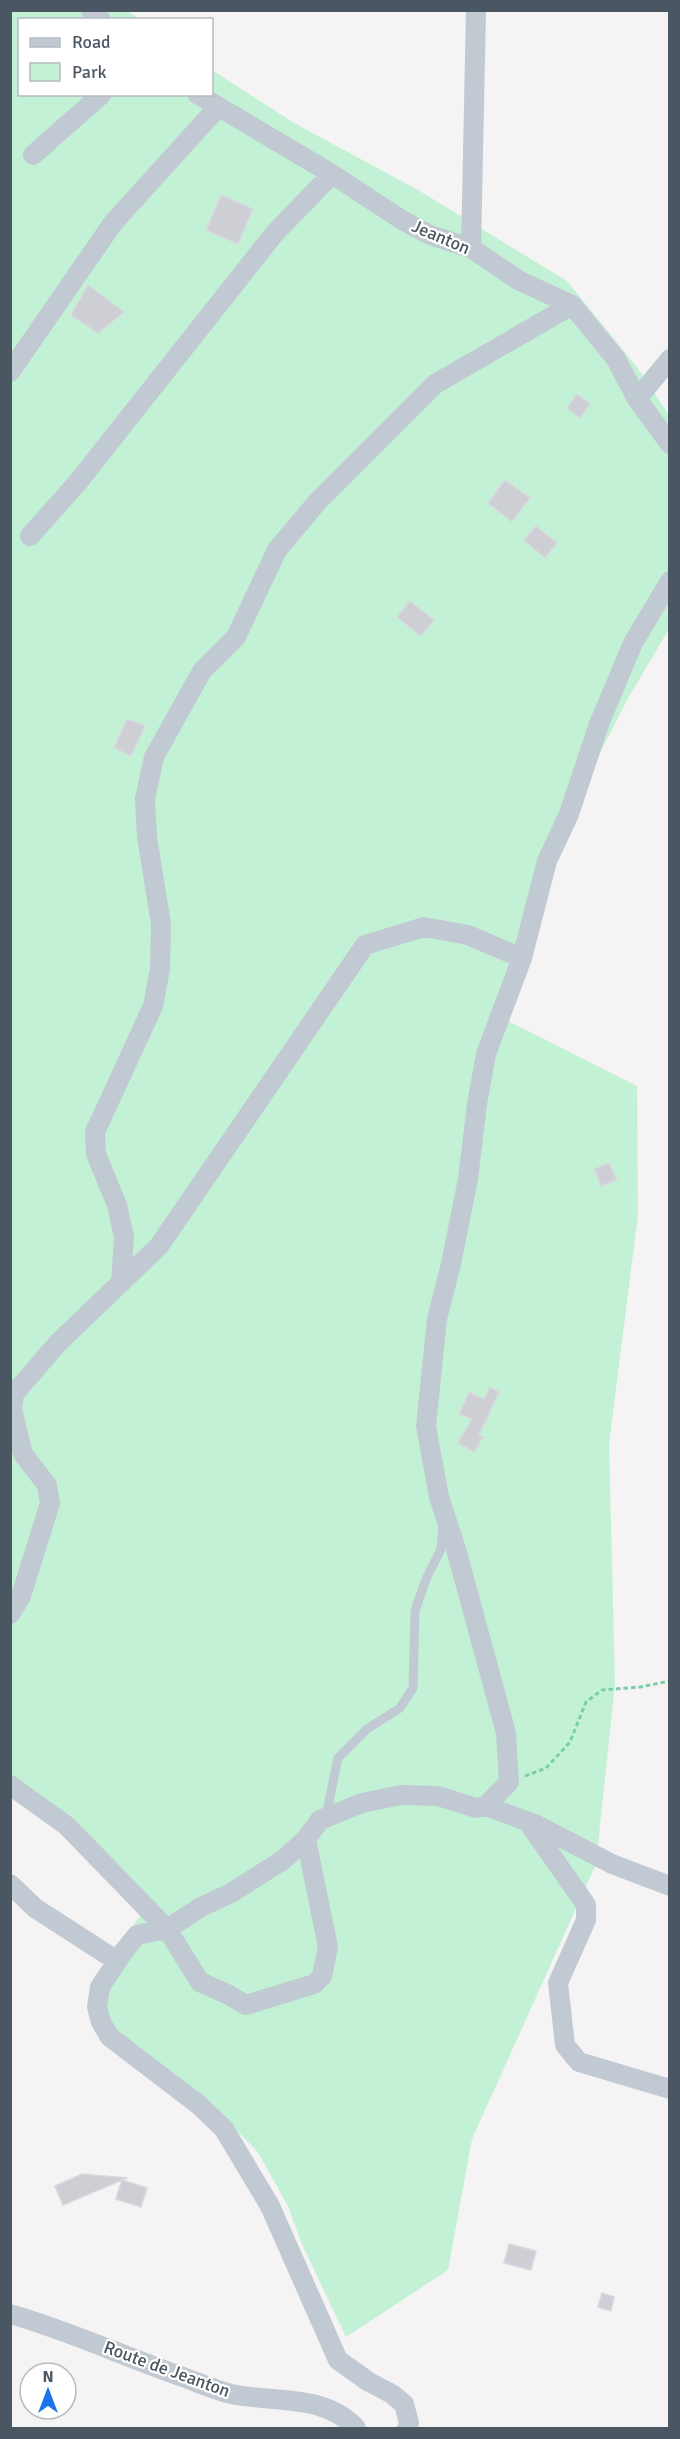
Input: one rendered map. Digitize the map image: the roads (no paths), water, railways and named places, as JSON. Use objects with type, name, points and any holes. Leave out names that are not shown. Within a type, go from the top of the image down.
[{"type":"street","points":[[471,249],[476,10]]},
{"type":"street","points":[[33,155],[100,96]]},
{"type":"street","name":"Jeanton","points":[[200,96],[332,174],[402,220],[430,235],[471,249],[518,280],[572,305],[616,359],[637,399],[669,444]]},
{"type":"street","points":[[10,372],[113,223],[219,107]]},
{"type":"street","points":[[30,536],[78,482],[274,234],[332,174]]},
{"type":"street","points":[[121,1283],[124,1237],[117,1205],[96,1154],[95,1132],[153,1006],[160,969],[160,924],[147,837],[144,799],[154,757],[202,671],[236,637],[277,550],[318,501],[435,384],[572,305]]},
{"type":"street","points":[[637,399],[669,359]]},
{"type":"street","points":[[486,1806],[509,1782],[506,1733],[439,1497],[426,1426],[437,1319],[468,1179],[486,1054],[522,958],[548,861],[569,814],[599,724],[633,644],[669,581]]},
{"type":"street","points":[[10,1614],[21,1596],[50,1503],[47,1485],[23,1454],[12,1409],[14,1394],[58,1343],[159,1246],[365,945],[423,927],[468,935],[522,958]]},
{"type":"street","points":[[10,1785],[67,1826],[167,1929],[200,1983],[246,2005],[314,1984],[322,1976],[328,1947],[306,1839]]},
{"type":"street","points":[[407,2428],[409,2423],[404,2404],[338,2360],[270,2206],[224,2130],[199,2105],[110,2037],[101,2022],[98,2007],[100,1987],[137,1935],[167,1929],[201,1907],[259,1876],[284,1860],[306,1839],[320,1820],[362,1803],[401,1795],[438,1796],[476,1808],[486,1806],[528,1822],[612,1864],[669,1886]]},
{"type":"street","points":[[528,1822],[586,1905],[586,1920],[558,1983],[565,2045],[579,2062],[669,2089]]},
{"type":"street","points":[[10,1884],[35,1908],[117,1961]]},
{"type":"street","name":"Route de Jeanton","points":[[10,2314],[52,2326],[152,2366],[231,2394],[309,2402],[348,2420],[356,2428]]},
{"type":"lane","points":[[325,1819],[338,1758],[367,1729],[400,1708],[413,1688],[415,1611],[426,1579],[441,1549],[445,1517]]}]
